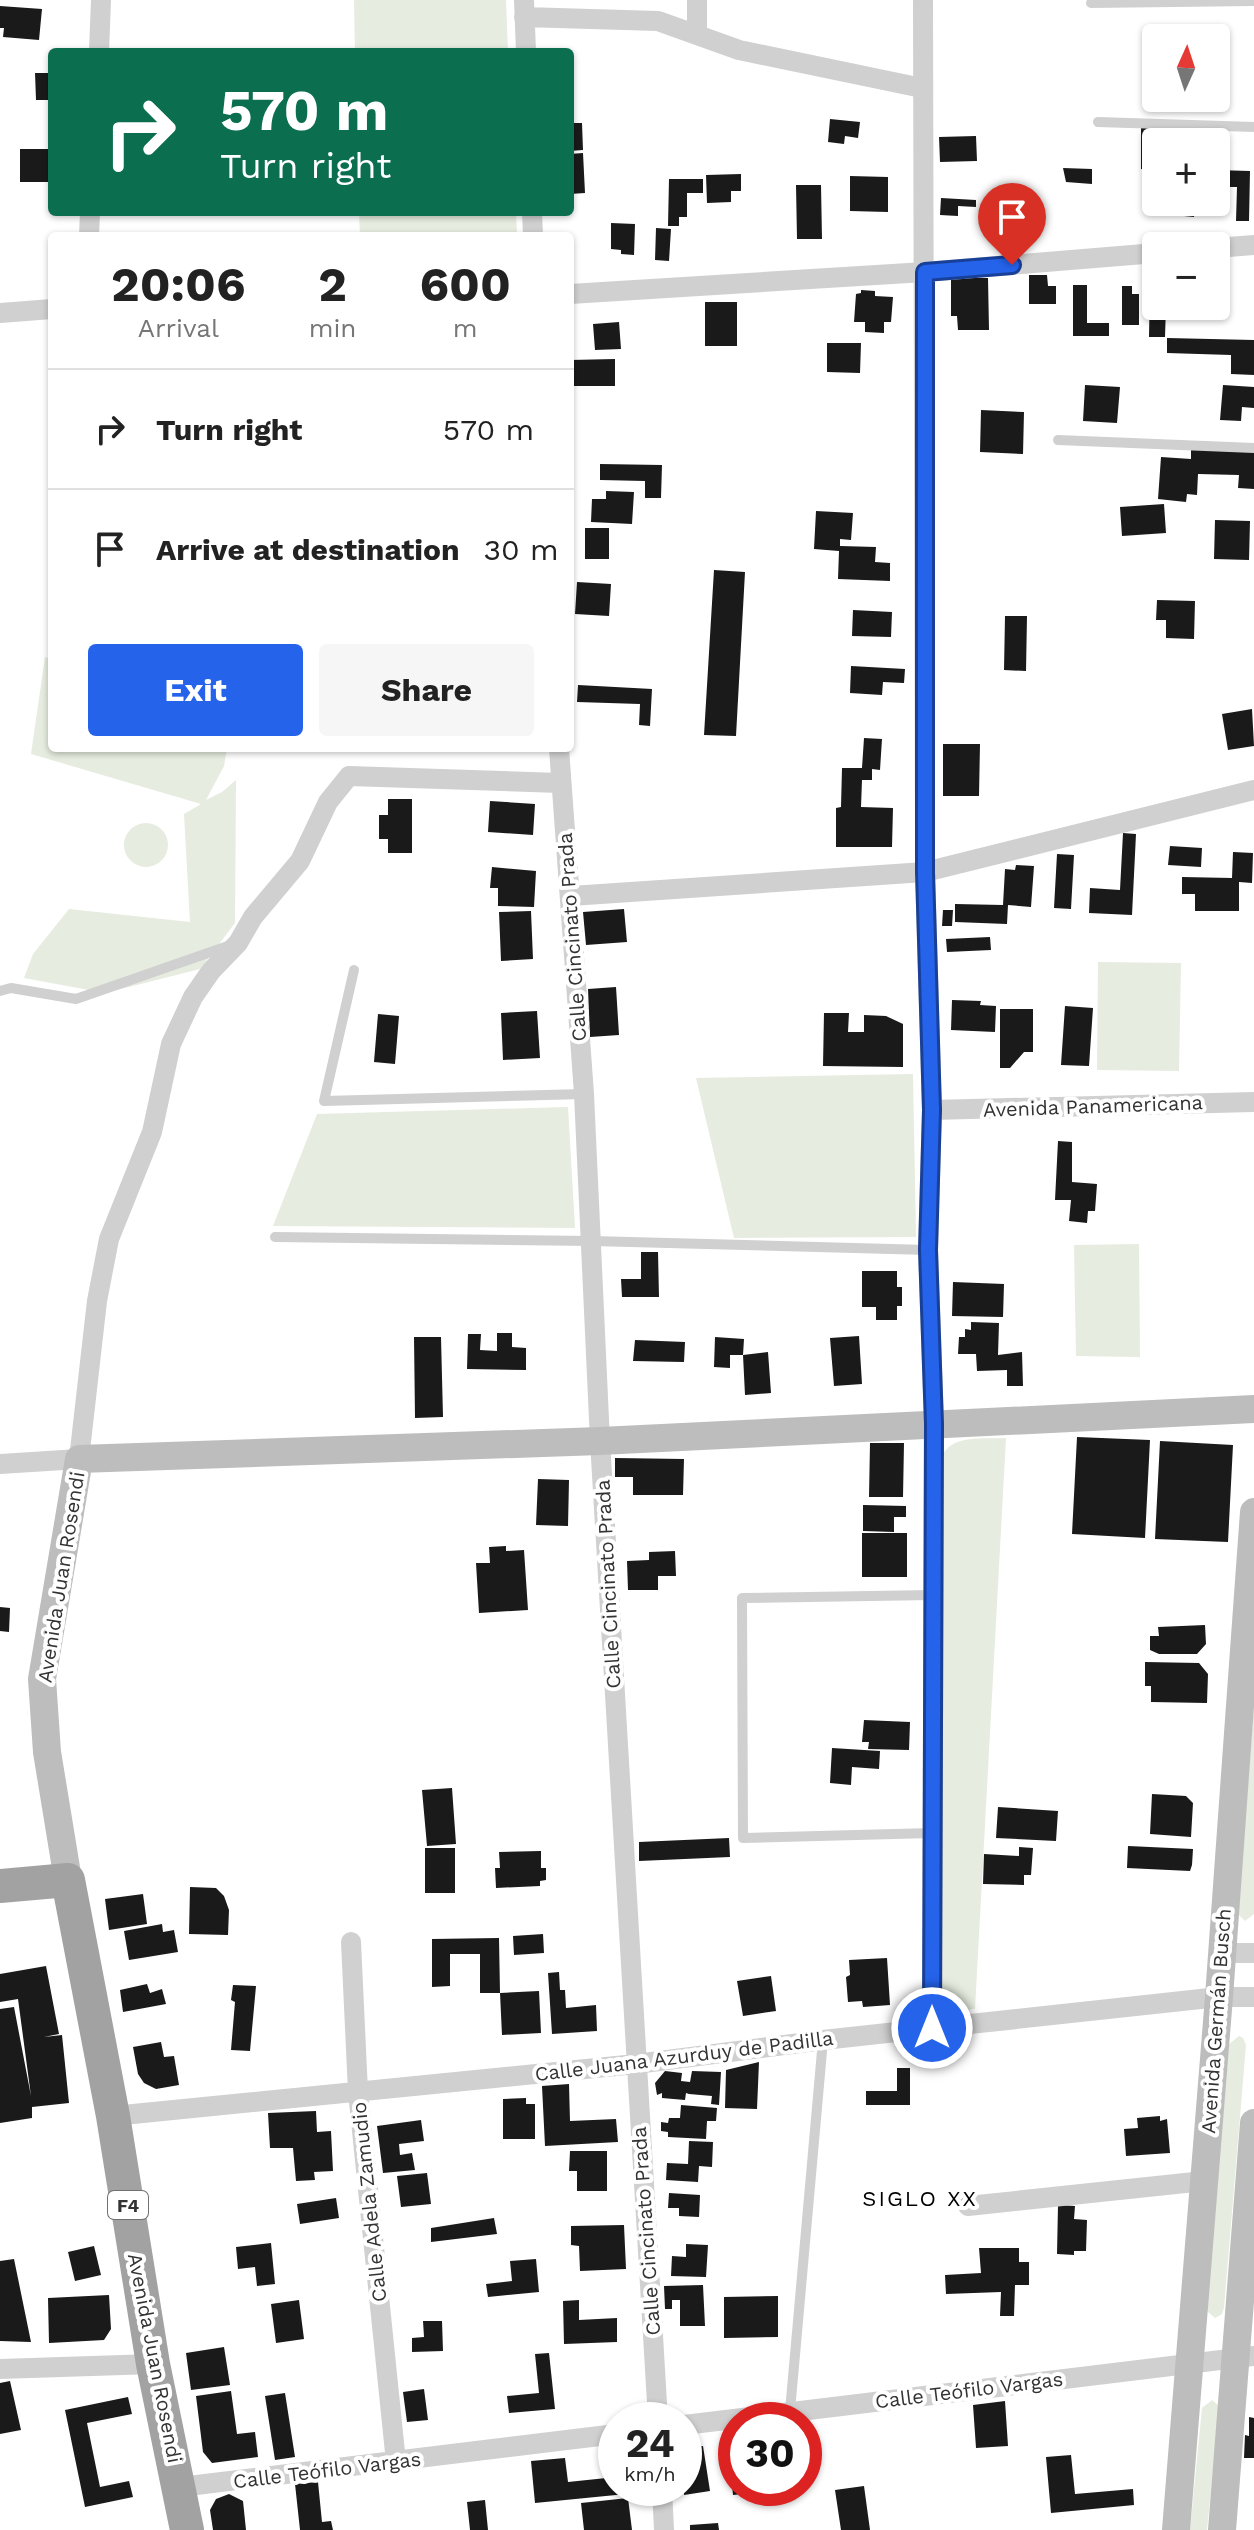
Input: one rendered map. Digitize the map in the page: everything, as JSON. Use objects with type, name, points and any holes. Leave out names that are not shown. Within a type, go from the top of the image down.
[{"type":"highway","points":[[0,1886],[68,1880]]},
{"type":"highway","name":"Avenida Juan Rosendi","points":[[68,1880],[113,2116],[153,2364],[187,2530]]},
{"type":"main road","points":[[79,1459],[600,1441],[1254,1409]]},
{"type":"main road","name":"Avenida Juan Rosendi","points":[[68,1880],[47,1752],[42,1679],[79,1459]]},
{"type":"main road","name":"Avenida Germán Busch","points":[[1176,2530],[1254,1515]]},
{"type":"main road","points":[[1222,2530],[1245,2357],[1254,2123]]},
{"type":"street","points":[[99,48],[101,0]]},
{"type":"street","points":[[697,0],[697,35]]},
{"type":"street","points":[[923,0],[925,872],[932,1110],[928,1250],[934,1424],[932,2028]]},
{"type":"street","points":[[526,48],[524,9],[658,21],[739,50],[922,88]]},
{"type":"street","points":[[1230,247],[1254,245]]},
{"type":"street","points":[[574,294],[925,272],[1142,254]]},
{"type":"street","points":[[0,313],[48,309]]},
{"type":"street","name":"Calle Cincinato Prada","points":[[559,752],[584,1094],[600,1441],[657,2402]]},
{"type":"street","name":"Avenida Juan Rosendi","points":[[79,1459],[97,1301],[109,1239],[152,1132],[171,1044],[193,997],[211,971],[238,943],[253,917],[300,861],[328,802],[349,776],[560,783]]},
{"type":"street","points":[[571,896],[925,872],[1254,790]]},
{"type":"street","name":"Avenida Panamericana","points":[[932,1110],[1254,1102]]},
{"type":"street","points":[[0,1464],[79,1459]]},
{"type":"street","name":"Calle Adela Zamudio","points":[[351,1942],[358,2092],[396,2462]]},
{"type":"street","points":[[1221,1953],[1254,1953]]},
{"type":"street","name":"Calle Juana Azurduy de Padilla","points":[[113,2116],[636,2064],[823,2040],[1219,1997],[1254,1997]]},
{"type":"street","points":[[968,2206],[1204,2181]]},
{"type":"street","name":"Calle Teófilo Vargas","points":[[822,2407],[1245,2357]]},
{"type":"street","points":[[0,2369],[153,2364]]},
{"type":"street","name":"Calle Teófilo Vargas","points":[[180,2487],[598,2436]]},
{"type":"street","points":[[663,2506],[664,2530]]},
{"type":"lane","points":[[1091,3],[1254,1]]},
{"type":"lane","points":[[1098,122],[1254,127]]},
{"type":"lane","points":[[1058,440],[1254,448]]},
{"type":"lane","points":[[0,991],[11,988],[76,999],[238,943]]},
{"type":"lane","points":[[354,970],[324,1101],[584,1094]]},
{"type":"lane","points":[[275,1237],[928,1250]]},
{"type":"lane","points":[[932,1833],[743,1838],[742,1598],[933,1595]]},
{"type":"lane","points":[[791,2402],[823,2040]]},
{"type":"shaded area","points":[[354,0],[506,0],[508,48],[355,48]]},
{"type":"shaded area","points":[[359,216],[516,216],[517,232],[360,232]]},
{"type":"shaded area","points":[[45,657],[48,658],[48,752],[226,752],[224,766],[206,800],[236,780],[235,923],[200,969],[105,993],[24,978],[33,954],[69,909],[190,922],[184,814],[201,804],[31,754]]},
{"type":"shaded area","points":[[146,823],[161,830],[168,845],[161,860],[146,867],[131,860],[124,845],[131,830]]},
{"type":"shaded area","points":[[1098,962],[1181,963],[1179,1071],[1097,1070]]},
{"type":"shaded area","points":[[913,1074],[916,1237],[734,1238],[696,1078]]},
{"type":"shaded area","points":[[568,1107],[575,1228],[273,1226],[317,1114]]},
{"type":"shaded area","points":[[1139,1244],[1140,1357],[1076,1356],[1074,1245]]},
{"type":"shaded area","points":[[1006,1438],[975,2009],[943,2012],[937,2007],[942,1455],[947,1448],[962,1441]]},
{"type":"shaded area","points":[[1254,1704],[1254,1914],[1245,1921],[1238,1914]]},
{"type":"shaded area","points":[[1239,2036],[1246,2045],[1224,2308],[1222,2314],[1215,2318],[1207,2307],[1229,2044]]},
{"type":"shaded area","points":[[1212,2400],[1219,2409],[1207,2530],[1190,2530],[1202,2408]]},
{"type":"building","points":[[0,6],[42,9],[39,40],[3,37]]},
{"type":"building","points":[[35,73],[48,73],[48,100],[36,100]]},
{"type":"building","points":[[830,119],[860,122],[858,138],[845,136],[844,144],[828,142]]},
{"type":"building","points":[[574,123],[582,123],[583,150],[574,151]]},
{"type":"building","points":[[1141,127],[1165,128],[1142,128],[1141,169]]},
{"type":"building","points":[[976,136],[977,161],[940,162],[939,137]]},
{"type":"building","points":[[20,149],[48,149],[48,182],[20,182]]},
{"type":"building","points":[[583,153],[585,193],[574,194],[574,154]]},
{"type":"building","points":[[1063,168],[1092,169],[1092,184],[1066,182]]},
{"type":"building","points":[[1230,170],[1250,171],[1249,221],[1236,221],[1237,187],[1230,187]]},
{"type":"building","points":[[741,174],[741,191],[731,191],[731,202],[707,203],[706,175]]},
{"type":"building","points":[[850,176],[888,177],[888,212],[850,211]]},
{"type":"building","points":[[669,179],[703,179],[703,193],[687,193],[687,217],[679,217],[679,226],[668,226]]},
{"type":"building","points":[[796,185],[821,185],[822,239],[797,239]]},
{"type":"building","points":[[941,198],[976,200],[976,207],[958,206],[958,216],[940,215]]},
{"type":"building","points":[[611,223],[635,224],[634,255],[611,249]]},
{"type":"building","points":[[656,228],[671,229],[669,261],[655,260]]},
{"type":"building","points":[[1029,275],[1047,275],[1048,286],[1056,286],[1056,304],[1029,304]]},
{"type":"building","points":[[951,278],[988,278],[989,330],[958,330],[957,316],[951,316]]},
{"type":"building","points":[[1073,285],[1087,285],[1087,323],[1109,323],[1109,336],[1073,336]]},
{"type":"building","points":[[1122,286],[1132,286],[1132,294],[1139,294],[1139,325],[1122,325]]},
{"type":"building","points":[[861,290],[875,291],[875,296],[893,297],[891,322],[884,322],[884,333],[865,332],[865,322],[854,322],[856,294]]},
{"type":"building","points":[[705,302],[737,302],[737,346],[705,346]]},
{"type":"building","points":[[1149,320],[1166,320],[1165,337],[1149,337]]},
{"type":"building","points":[[619,322],[621,349],[595,350],[593,324]]},
{"type":"building","points":[[1167,338],[1254,340],[1254,375],[1231,374],[1231,355],[1167,353]]},
{"type":"building","points":[[827,343],[861,343],[860,373],[827,372]]},
{"type":"building","points":[[615,359],[615,386],[574,386],[574,360]]},
{"type":"building","points":[[1085,385],[1120,387],[1117,423],[1083,421]]},
{"type":"building","points":[[1223,385],[1254,387],[1254,408],[1242,407],[1241,421],[1220,420]]},
{"type":"building","points":[[981,410],[1024,412],[1023,454],[980,452]]},
{"type":"building","points":[[1191,447],[1254,450],[1254,489],[1238,488],[1239,475],[1198,474],[1197,495],[1187,494],[1186,502],[1158,499],[1161,457],[1191,459]]},
{"type":"building","points":[[600,464],[662,465],[661,498],[645,498],[645,481],[600,480]]},
{"type":"building","points":[[606,491],[634,492],[632,524],[591,522],[592,499],[606,499]]},
{"type":"building","points":[[1164,504],[1166,533],[1122,536],[1120,507]]},
{"type":"building","points":[[816,511],[853,513],[851,540],[840,539],[840,546],[876,547],[875,562],[890,563],[890,581],[838,579],[839,551],[814,549]]},
{"type":"building","points":[[1215,520],[1250,521],[1249,560],[1214,559]]},
{"type":"building","points":[[585,528],[609,528],[609,559],[585,559]]},
{"type":"building","points":[[714,570],[745,572],[736,736],[704,735]]},
{"type":"building","points":[[577,582],[611,584],[609,616],[575,614]]},
{"type":"building","points":[[1157,600],[1195,601],[1194,639],[1166,638],[1166,620],[1156,620]]},
{"type":"building","points":[[853,610],[892,612],[891,637],[852,636]]},
{"type":"building","points":[[1005,616],[1027,616],[1026,671],[1004,670]]},
{"type":"building","points":[[851,666],[905,669],[904,683],[883,682],[882,695],[850,693]]},
{"type":"building","points":[[578,685],[652,689],[650,726],[639,725],[640,704],[577,702]]},
{"type":"building","points":[[1252,709],[1254,746],[1228,750],[1222,714]]},
{"type":"building","points":[[864,738],[882,739],[880,770],[872,769],[872,780],[862,780],[861,807],[893,808],[892,847],[836,847],[836,808],[841,807],[842,768],[862,768]]},
{"type":"building","points":[[943,744],[980,744],[979,796],[943,796]]},
{"type":"building","points":[[388,799],[412,799],[412,853],[388,853],[388,839],[379,839],[379,815],[388,815]]},
{"type":"building","points":[[490,801],[535,804],[533,835],[488,832]]},
{"type":"building","points":[[1123,833],[1136,834],[1132,915],[1089,913],[1090,888],[1120,890]]},
{"type":"building","points":[[1170,846],[1202,848],[1201,867],[1168,865]]},
{"type":"building","points":[[1233,852],[1253,853],[1252,883],[1239,882],[1239,911],[1195,911],[1195,894],[1182,894],[1182,877],[1232,878]]},
{"type":"building","points":[[1057,854],[1074,855],[1071,909],[1054,908]]},
{"type":"building","points":[[1016,865],[1034,866],[1031,907],[1008,905],[1007,924],[955,922],[955,904],[1003,905],[1005,869],[1015,870]]},
{"type":"building","points":[[492,867],[536,871],[534,907],[498,906],[498,888],[490,888]]},
{"type":"building","points":[[624,909],[627,942],[586,945],[583,912]]},
{"type":"building","points":[[943,910],[953,910],[952,926],[942,926]]},
{"type":"building","points":[[531,911],[533,959],[501,961],[499,912]]},
{"type":"building","points":[[990,937],[991,950],[947,952],[946,939]]},
{"type":"building","points":[[616,987],[619,1035],[590,1037],[588,989]]},
{"type":"building","points":[[952,1000],[981,1001],[980,1005],[996,1006],[995,1032],[951,1030]]},
{"type":"building","points":[[1065,1006],[1093,1008],[1089,1066],[1061,1065]]},
{"type":"building","points":[[1000,1009],[1033,1009],[1033,1052],[1024,1052],[1010,1068],[1000,1068]]},
{"type":"building","points":[[537,1011],[540,1058],[503,1060],[501,1013]]},
{"type":"building","points":[[824,1013],[849,1013],[848,1032],[864,1032],[864,1015],[886,1016],[903,1024],[903,1067],[823,1066]]},
{"type":"building","points":[[378,1014],[399,1016],[395,1064],[374,1062]]},
{"type":"building","points":[[1058,1141],[1072,1142],[1072,1182],[1097,1184],[1095,1211],[1088,1211],[1087,1223],[1069,1221],[1071,1200],[1055,1200]]},
{"type":"building","points":[[641,1252],[658,1252],[659,1297],[622,1297],[621,1279],[641,1279]]},
{"type":"building","points":[[862,1271],[897,1271],[897,1287],[902,1287],[902,1306],[897,1306],[897,1320],[876,1320],[876,1307],[862,1307]]},
{"type":"building","points":[[953,1282],[1004,1284],[1003,1317],[952,1316]]},
{"type":"building","points":[[971,1322],[999,1323],[998,1355],[1022,1352],[1023,1386],[1007,1386],[1007,1370],[977,1371],[976,1354],[958,1354],[959,1337],[965,1337],[965,1329],[971,1330]]},
{"type":"building","points":[[497,1333],[512,1333],[512,1347],[526,1348],[526,1370],[467,1369],[468,1334],[481,1334],[480,1350],[497,1351]]},
{"type":"building","points":[[859,1336],[862,1384],[834,1386],[830,1338]]},
{"type":"building","points":[[414,1337],[441,1337],[443,1417],[415,1418]]},
{"type":"building","points":[[715,1337],[744,1339],[743,1355],[730,1355],[730,1368],[714,1367]]},
{"type":"building","points":[[635,1340],[685,1342],[684,1362],[633,1361]]},
{"type":"building","points":[[768,1352],[771,1393],[745,1395],[743,1355]]},
{"type":"building","points":[[1077,1437],[1150,1440],[1145,1538],[1072,1534]]},
{"type":"building","points":[[1160,1441],[1233,1445],[1228,1542],[1155,1539]]},
{"type":"building","points":[[870,1443],[904,1443],[903,1497],[869,1497]]},
{"type":"building","points":[[615,1458],[684,1459],[683,1495],[633,1495],[633,1477],[615,1477]]},
{"type":"building","points":[[538,1479],[569,1480],[568,1526],[536,1525]]},
{"type":"building","points":[[863,1505],[906,1506],[906,1517],[894,1517],[894,1532],[863,1531]]},
{"type":"building","points":[[862,1533],[907,1533],[907,1577],[862,1577]]},
{"type":"building","points":[[506,1546],[506,1551],[524,1550],[528,1610],[479,1613],[476,1563],[490,1563],[489,1547]]},
{"type":"building","points":[[675,1551],[676,1576],[658,1576],[658,1590],[628,1590],[627,1561],[649,1560],[649,1552]]},
{"type":"building","points":[[0,1607],[10,1608],[9,1632],[0,1631]]},
{"type":"building","points":[[1205,1625],[1206,1644],[1197,1654],[1159,1654],[1150,1650],[1150,1636],[1159,1636],[1158,1627]]},
{"type":"building","points":[[1145,1662],[1199,1663],[1208,1674],[1207,1703],[1151,1702],[1151,1686],[1145,1686]]},
{"type":"building","points":[[864,1720],[910,1722],[909,1750],[868,1749],[869,1742],[862,1742]]},
{"type":"building","points":[[832,1748],[880,1751],[879,1769],[852,1767],[851,1785],[830,1783]]},
{"type":"building","points":[[452,1788],[456,1844],[427,1846],[422,1790]]},
{"type":"building","points":[[1152,1794],[1186,1796],[1193,1803],[1191,1837],[1150,1834]]},
{"type":"building","points":[[998,1807],[1058,1811],[1056,1841],[996,1838]]},
{"type":"building","points":[[729,1838],[730,1857],[639,1861],[639,1842]]},
{"type":"building","points":[[1128,1846],[1193,1849],[1190,1871],[1127,1868]]},
{"type":"building","points":[[1019,1847],[1033,1848],[1031,1875],[1024,1875],[1024,1885],[983,1884],[984,1854],[1019,1856]]},
{"type":"building","points":[[425,1848],[455,1848],[455,1893],[425,1893]]},
{"type":"building","points":[[541,1851],[541,1868],[546,1868],[546,1880],[540,1881],[540,1886],[496,1888],[495,1868],[500,1868],[499,1852]]},
{"type":"building","points":[[190,1887],[216,1888],[224,1896],[229,1910],[228,1935],[189,1934]]},
{"type":"building","points":[[143,1894],[147,1924],[109,1930],[105,1899]]},
{"type":"building","points":[[162,1924],[163,1932],[174,1930],[178,1952],[129,1960],[124,1931]]},
{"type":"building","points":[[543,1934],[544,1953],[514,1955],[513,1936]]},
{"type":"building","points":[[499,1938],[500,1993],[480,1993],[480,1954],[450,1954],[450,1986],[432,1987],[432,1939]]},
{"type":"building","points":[[887,1958],[890,2005],[863,2007],[862,2001],[848,2002],[846,1977],[850,1975],[849,1960]]},
{"type":"building","points":[[46,1966],[59,2034],[44,2037],[62,2035],[69,2103],[32,2107],[32,2118],[0,2123],[0,2009],[14,2007],[31,2096],[18,1999],[0,2002],[0,1974]]},
{"type":"building","points":[[559,1972],[560,1990],[565,1990],[566,2008],[596,2005],[597,2031],[552,2034],[548,1973]]},
{"type":"building","points":[[771,1976],[776,2011],[743,2016],[737,1981]]},
{"type":"building","points":[[147,1984],[150,1993],[162,1989],[166,2004],[123,2012],[120,1990]]},
{"type":"building","points":[[233,1985],[256,1986],[250,2051],[231,2050],[235,2002],[231,2000]]},
{"type":"building","points":[[539,1991],[541,2033],[502,2035],[500,1993]]},
{"type":"building","points":[[161,2042],[164,2057],[174,2056],[179,2085],[156,2089],[144,2083],[138,2074],[133,2047]]},
{"type":"building","points":[[759,2062],[757,2109],[725,2108],[726,2070]]},
{"type":"building","points":[[897,2068],[910,2068],[910,2105],[866,2105],[866,2091],[897,2091]]},
{"type":"building","points":[[665,2071],[682,2073],[681,2081],[690,2082],[692,2071],[721,2072],[719,2105],[711,2104],[712,2096],[686,2093],[685,2100],[662,2098],[662,2093],[657,2095],[655,2083]]},
{"type":"building","points":[[569,2084],[570,2121],[616,2119],[618,2142],[545,2146],[542,2086]]},
{"type":"building","points":[[526,2098],[526,2104],[535,2104],[535,2139],[503,2139],[503,2099]]},
{"type":"building","points":[[681,2105],[717,2108],[716,2121],[707,2121],[706,2139],[668,2137],[668,2132],[661,2131],[661,2122],[668,2123],[669,2118],[680,2118]]},
{"type":"building","points":[[316,2111],[317,2132],[331,2131],[333,2171],[314,2172],[315,2180],[296,2181],[293,2148],[270,2148],[268,2113]]},
{"type":"building","points":[[1160,2116],[1160,2121],[1167,2119],[1170,2153],[1126,2156],[1124,2129],[1138,2128],[1137,2118]]},
{"type":"building","points":[[421,2120],[424,2141],[399,2144],[400,2155],[412,2153],[415,2170],[383,2173],[377,2126]]},
{"type":"building","points":[[689,2141],[713,2142],[712,2167],[699,2166],[698,2182],[666,2180],[667,2163],[688,2164]]},
{"type":"building","points":[[570,2151],[607,2151],[607,2191],[577,2191],[577,2171],[569,2171]]},
{"type":"building","points":[[427,2173],[431,2204],[401,2207],[397,2176]]},
{"type":"building","points":[[669,2193],[700,2195],[699,2217],[679,2216],[679,2208],[668,2208]]},
{"type":"building","points":[[336,2198],[339,2218],[300,2224],[297,2204]]},
{"type":"building","points":[[1058,2205],[1075,2206],[1074,2219],[1087,2220],[1086,2251],[1074,2251],[1074,2255],[1057,2254]]},
{"type":"building","points":[[494,2218],[497,2234],[431,2242],[431,2228]]},
{"type":"building","points":[[624,2225],[626,2269],[580,2271],[579,2246],[571,2245],[571,2226]]},
{"type":"building","points":[[271,2243],[275,2284],[257,2286],[255,2267],[238,2269],[236,2247]]},
{"type":"building","points":[[686,2244],[708,2245],[706,2277],[671,2276],[672,2256],[686,2257]]},
{"type":"building","points":[[94,2246],[101,2275],[75,2281],[68,2252]]},
{"type":"building","points":[[979,2248],[1019,2248],[1019,2262],[1029,2262],[1029,2285],[1015,2285],[1014,2316],[1000,2316],[1001,2292],[946,2294],[945,2275],[981,2273]]},
{"type":"building","points":[[14,2259],[31,2342],[0,2341],[0,2261]]},
{"type":"building","points":[[536,2259],[539,2292],[488,2297],[486,2284],[512,2281],[510,2261]]},
{"type":"building","points":[[703,2285],[705,2326],[680,2326],[680,2300],[672,2300],[672,2309],[665,2309],[664,2286]]},
{"type":"building","points":[[109,2295],[111,2329],[104,2340],[49,2343],[48,2298]]},
{"type":"building","points":[[778,2296],[778,2337],[724,2338],[724,2297]]},
{"type":"building","points":[[299,2300],[304,2339],[276,2343],[271,2304]]},
{"type":"building","points":[[579,2300],[579,2320],[617,2318],[617,2342],[564,2344],[563,2301]]},
{"type":"building","points":[[423,2321],[442,2321],[443,2351],[412,2352],[412,2338],[424,2337]]},
{"type":"building","points":[[224,2347],[230,2385],[191,2390],[186,2353]]},
{"type":"building","points":[[549,2353],[555,2409],[509,2413],[507,2396],[539,2393],[535,2354]]},
{"type":"building","points":[[10,2381],[21,2430],[0,2434],[0,2383]]},
{"type":"building","points":[[424,2389],[428,2420],[407,2422],[403,2392]]},
{"type":"building","points":[[231,2391],[237,2434],[255,2432],[258,2457],[212,2463],[203,2452],[196,2396]]},
{"type":"building","points":[[285,2393],[295,2457],[275,2460],[265,2396]]},
{"type":"building","points":[[128,2397],[132,2414],[87,2423],[100,2487],[129,2481],[133,2497],[85,2507],[65,2410]]},
{"type":"building","points":[[1005,2401],[1008,2446],[976,2448],[973,2405]]},
{"type":"building","points":[[1249,2417],[1254,2418],[1254,2458],[1244,2458],[1245,2435],[1249,2436]]},
{"type":"building","points":[[702,2446],[710,2491],[702,2492]]},
{"type":"building","points":[[1071,2455],[1075,2494],[1133,2489],[1134,2505],[1051,2513],[1046,2457]]},
{"type":"building","points":[[565,2458],[568,2482],[598,2479],[598,2497],[535,2503],[531,2461]]},
{"type":"building","points":[[318,2482],[322,2522],[331,2521],[333,2530],[300,2530],[295,2484]]},
{"type":"building","points":[[864,2486],[870,2530],[841,2530],[835,2490]]},
{"type":"building","points":[[229,2494],[243,2501],[246,2530],[213,2530],[210,2510],[216,2499]]},
{"type":"building","points":[[485,2500],[488,2530],[470,2530],[467,2502]]},
{"type":"building","points":[[598,2501],[598,2506],[629,2506],[632,2530],[584,2530],[581,2503]]},
{"type":"building","points":[[718,2523],[719,2530],[690,2530],[690,2525]]},
{"type":"district","name":"SIGLO XX","points":[[920,2198]]},
{"type":"route","points":[[932,2028],[934,1424],[928,1250],[932,1110],[925,872],[925,272],[1012,265]]}]
